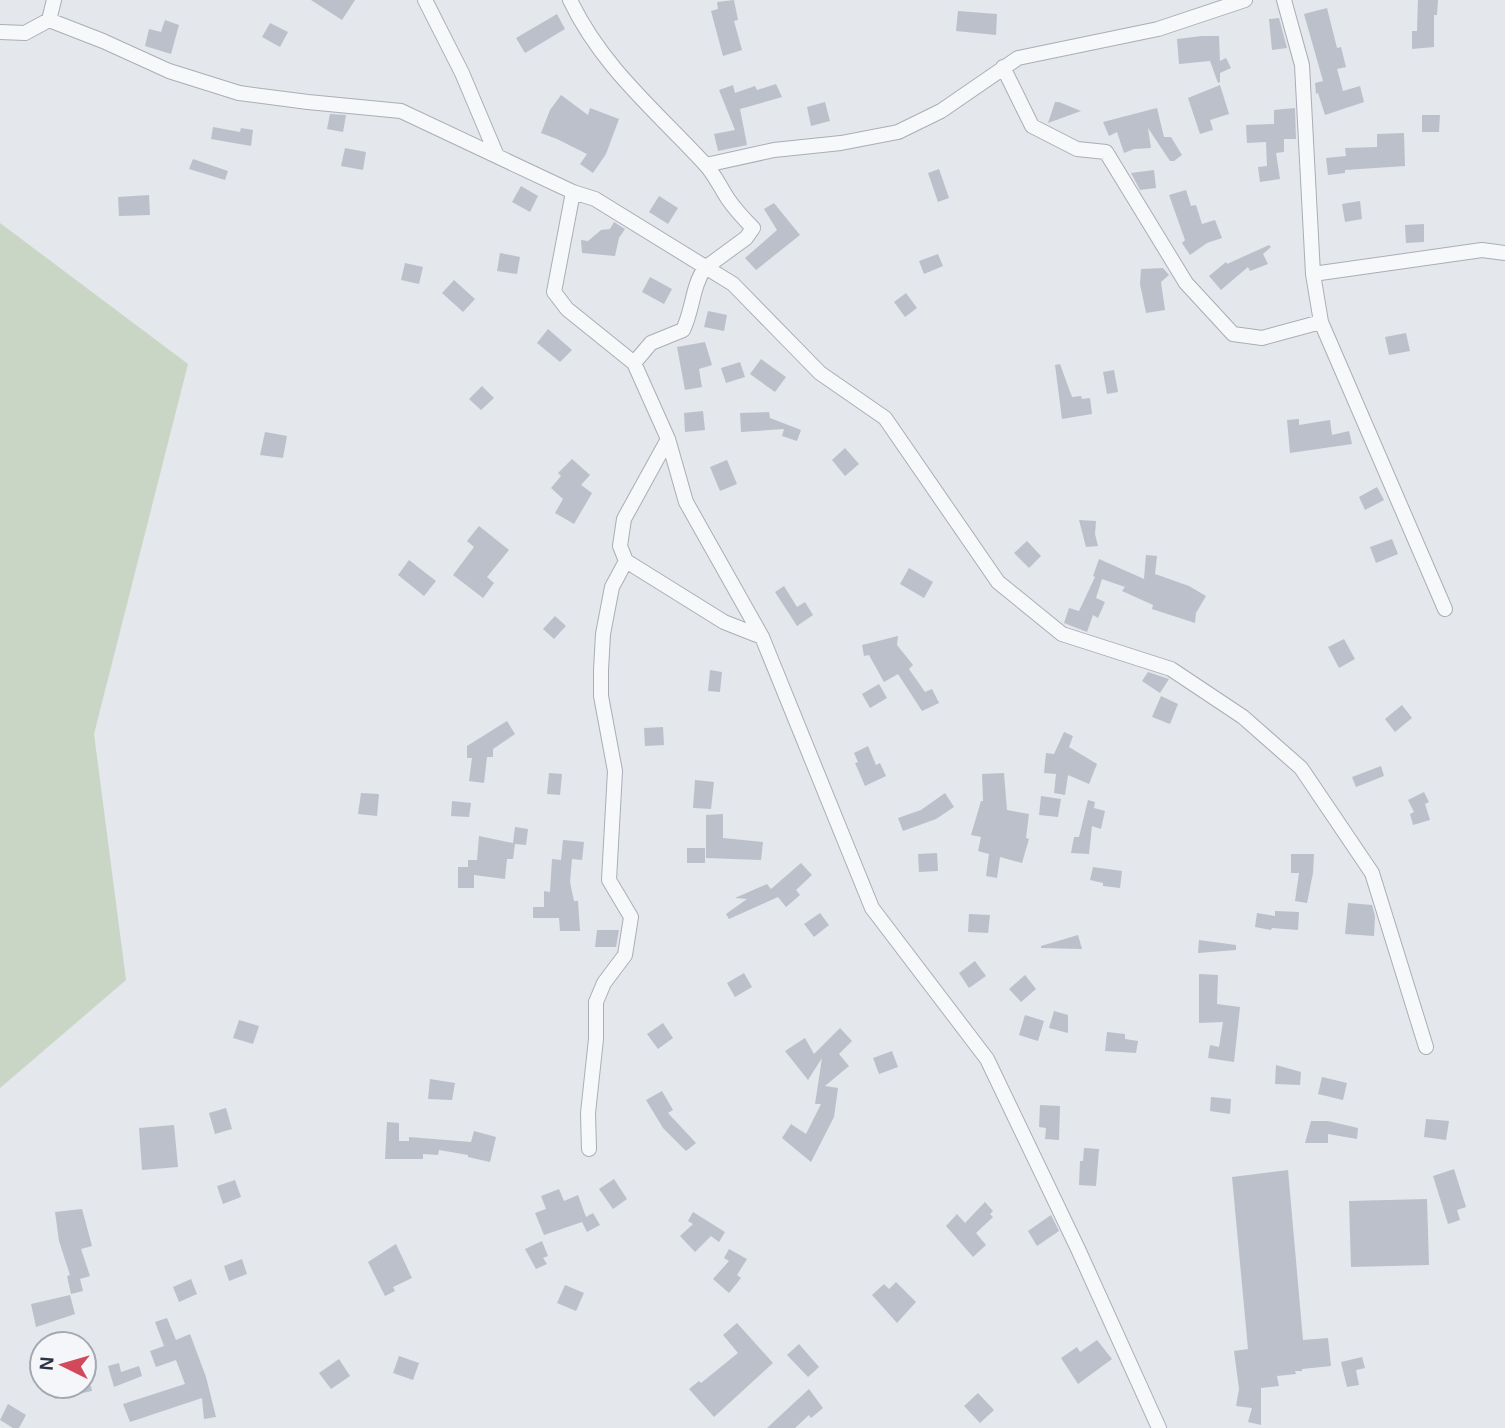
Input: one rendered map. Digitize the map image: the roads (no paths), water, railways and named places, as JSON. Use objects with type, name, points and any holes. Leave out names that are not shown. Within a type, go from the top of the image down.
[{"type":"street","points":[[0,32],[25,33],[49,20],[54,0]]},
{"type":"street","points":[[425,0],[462,73],[497,156]]},
{"type":"street","points":[[570,0],[582,25],[609,63],[706,165],[753,228],[746,238],[700,274],[689,319],[683,330],[651,343],[634,363]]},
{"type":"street","points":[[706,165],[774,150],[841,143],[898,132],[941,111],[1018,58],[1158,29],[1245,0]]},
{"type":"street","points":[[1284,0],[1301,65],[1313,274],[1321,323],[1445,609]]},
{"type":"street","points":[[49,20],[169,71],[239,93],[401,111],[595,200],[733,284],[820,373],[885,418],[998,582],[1062,634],[1171,669],[1242,717],[1301,768],[1372,873],[1426,1047]]},
{"type":"street","points":[[1003,67],[1032,125],[1077,149],[1106,152],[1186,284],[1233,334],[1262,338],[1321,323]]},
{"type":"street","points":[[573,192],[554,292],[567,309],[634,363],[668,439],[686,502],[762,637],[872,908],[987,1059],[1078,1249],[1158,1428]]},
{"type":"street","points":[[1313,274],[1482,250],[1505,253]]},
{"type":"street","points":[[668,439],[624,519],[621,546],[626,561],[724,622],[762,637]]},
{"type":"street","points":[[589,1149],[588,1104],[596,1039],[596,1002],[604,983],[625,955],[631,917],[609,880],[615,771],[601,696],[603,634],[612,587],[626,561]]}]
